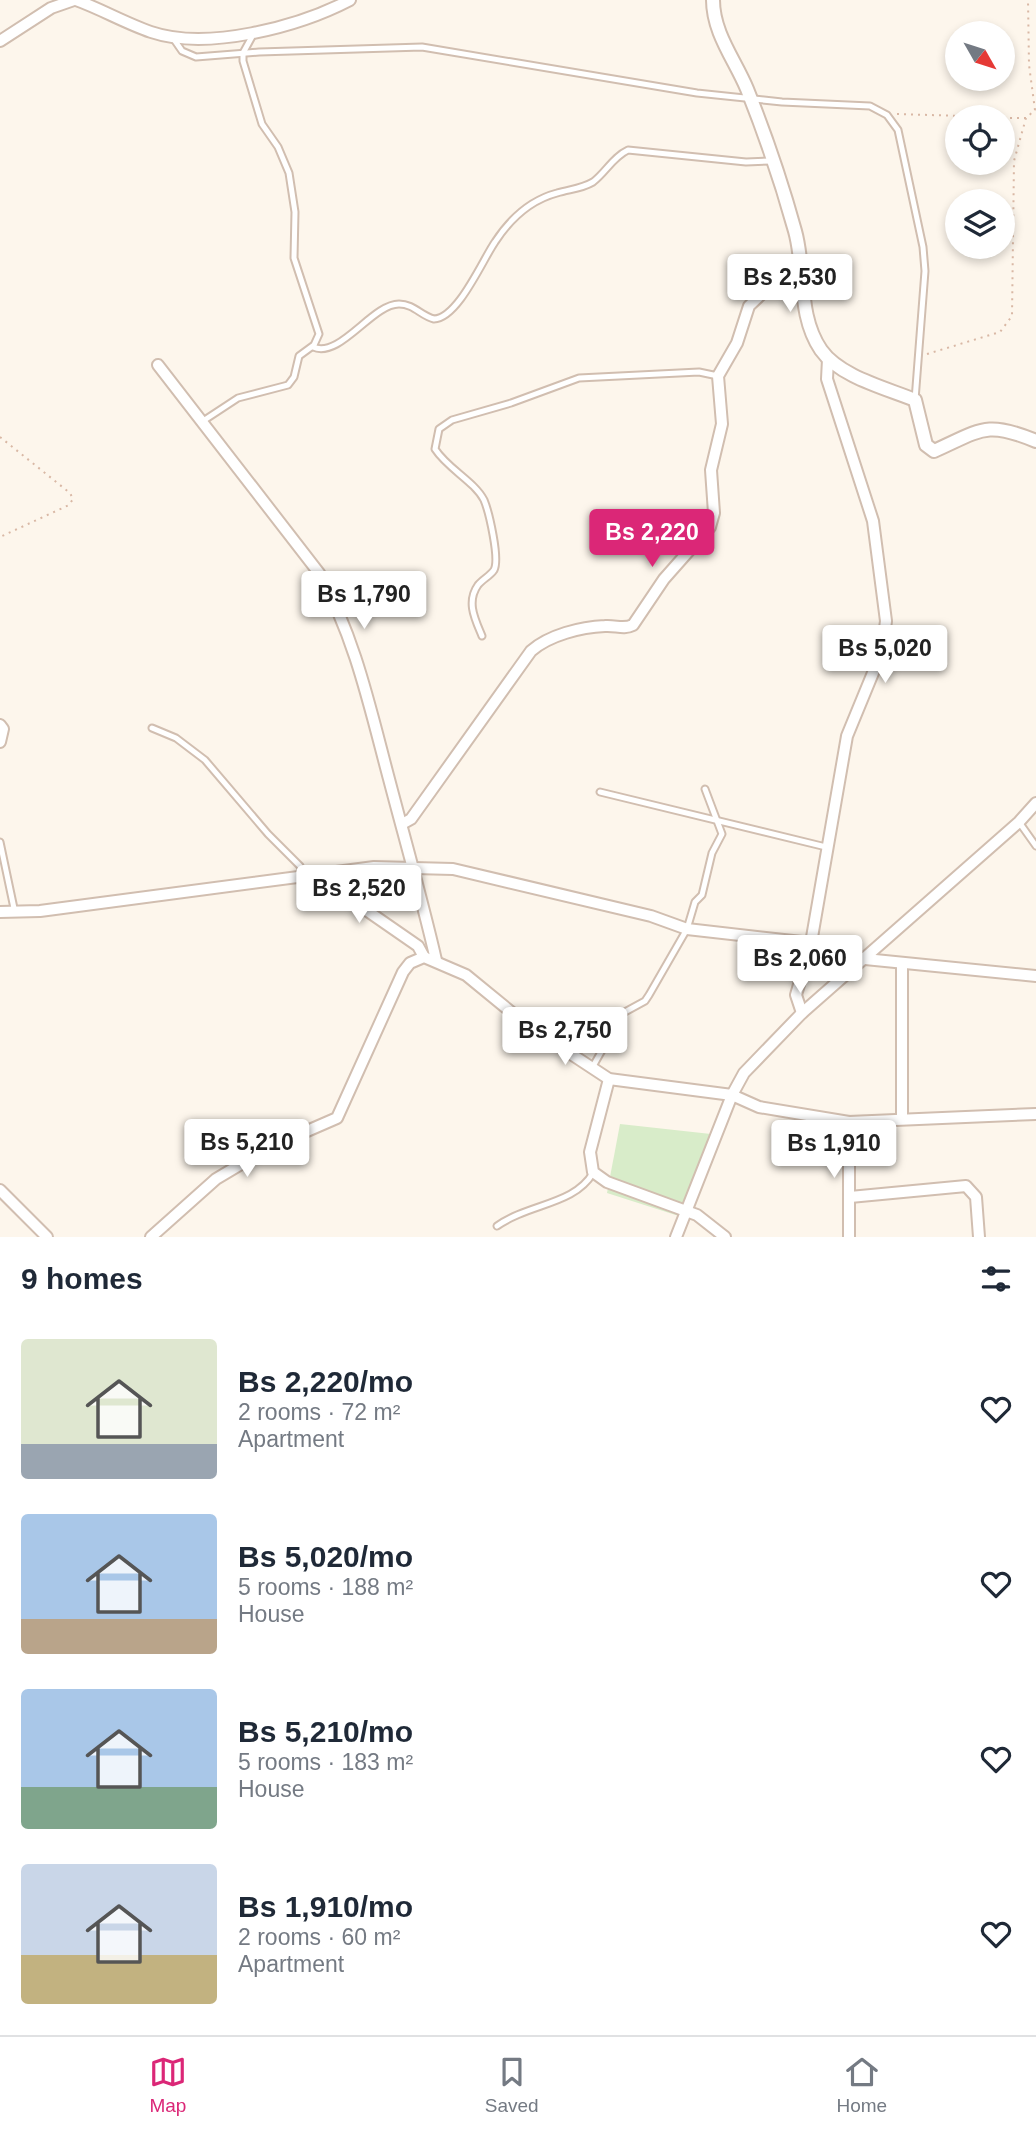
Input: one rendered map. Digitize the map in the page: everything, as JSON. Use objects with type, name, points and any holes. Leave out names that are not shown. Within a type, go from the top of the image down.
[{"type":"street","points":[[0,41],[51,8],[75,0],[151,32],[172,37],[209,38],[325,13],[350,0]]},
{"type":"street","points":[[713,0],[715,22],[751,100],[795,231],[801,282],[813,334],[828,359],[856,375],[915,400],[926,445],[934,451],[975,432],[995,427],[1036,441]]},
{"type":"street","points":[[402,824],[411,819],[531,651],[553,637],[603,626],[625,629],[633,625],[664,579],[707,533],[714,513],[712,460],[722,424],[718,376],[737,343],[753,300],[776,284],[801,282]]},
{"type":"street","points":[[802,1013],[796,995],[811,943],[847,736],[883,651],[886,621],[873,521],[827,379],[825,370],[828,359]]},
{"type":"street","points":[[159,365],[319,573],[337,606],[364,684],[414,866],[430,958]]},
{"type":"street","points":[[0,725],[3,729],[0,742]]},
{"type":"street","points":[[676,1237],[732,1095],[744,1073],[802,1013],[1019,822],[1036,803]]},
{"type":"street","points":[[0,912],[15,913],[374,867],[414,866],[453,869],[523,885],[651,916],[687,929],[811,943],[865,959],[902,965],[1036,976]]},
{"type":"street","points":[[317,876],[418,946],[430,958],[466,975],[527,1025],[610,1079],[732,1095],[759,1107],[849,1122],[1036,1114]]},
{"type":"street","points":[[151,1237],[216,1179],[268,1148],[337,1118],[403,972],[410,963],[430,958]]},
{"type":"street","points":[[902,965],[902,1118]]},
{"type":"street","points":[[610,1079],[590,1152],[593,1172],[607,1182],[687,1211],[705,1220],[725,1237]]},
{"type":"street","points":[[849,1122],[849,1237]]},
{"type":"street","points":[[850,1198],[966,1186],[976,1198],[979,1237]]},
{"type":"street","points":[[0,1190],[47,1237]]},
{"type":"lane","points":[[203,421],[238,398],[288,385],[294,377],[299,356],[313,347],[319,334],[294,258],[295,212],[289,173],[282,155],[262,124],[243,53],[256,30]]},
{"type":"lane","points":[[172,37],[177,47],[191,56],[422,47],[591,77],[751,100],[870,106],[892,119],[899,136],[923,247],[915,400]]},
{"type":"lane","points":[[313,347],[320,349],[338,342],[392,304],[409,305],[429,318],[442,318],[481,268],[495,241],[523,211],[551,195],[590,183],[617,156],[628,150],[746,162],[771,161]]},
{"type":"lane","points":[[482,636],[471,607],[478,585],[494,570],[496,559],[486,506],[479,493],[451,469],[435,449],[439,429],[452,420],[511,403],[579,378],[699,372],[718,376]]},
{"type":"lane","points":[[152,728],[176,738],[205,760],[300,866],[304,878]]},
{"type":"lane","points":[[592,1068],[624,1013],[645,1001],[649,995],[687,929],[695,902],[707,884],[712,853],[722,834],[720,821],[705,789]]},
{"type":"lane","points":[[600,792],[826,847]]},
{"type":"lane","points":[[1019,822],[1036,846]]},
{"type":"lane","points":[[0,842],[15,913]]},
{"type":"lane","points":[[498,1226],[528,1208],[576,1192],[593,1172]]},
{"type":"path","points":[[1015,118],[1032,116],[1035,107],[1030,78],[1028,0]]},
{"type":"path","points":[[892,119],[904,113],[945,115]]},
{"type":"path","points":[[919,356],[1000,332],[1009,324],[1012,316],[1014,161],[1026,118]]},
{"type":"path","points":[[0,438],[71,493],[73,499],[69,505],[0,537]]},
{"type":"green space","points":[[620,1124],[720,1135],[685,1218],[607,1193]]}]
